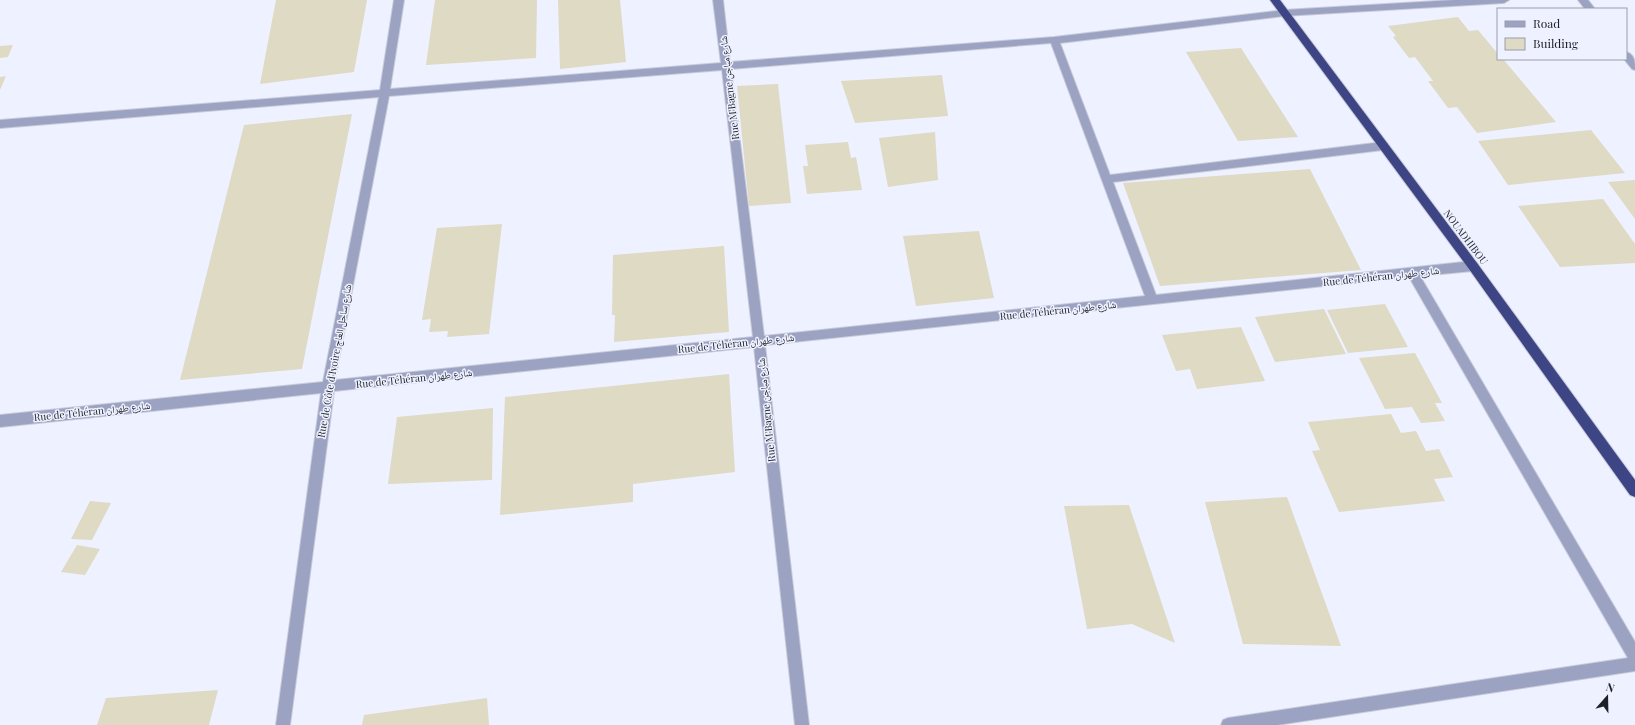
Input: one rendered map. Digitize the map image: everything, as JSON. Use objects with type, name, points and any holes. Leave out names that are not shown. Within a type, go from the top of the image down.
[{"type":"highway","name":"NOUADHIBOU","points":[[1275,0],[1472,266],[1635,491]]},
{"type":"street","name":"Rue de Côte d'Ivoire شارع ساحل العاج","points":[[283,725],[328,387],[384,95],[399,0]]},
{"type":"street","name":"Rue M'Bagne شارع مباجن","points":[[718,0],[759,341],[802,725]]},
{"type":"street","points":[[0,124],[384,95],[1054,40],[1284,12],[1504,0]]},
{"type":"street","points":[[1583,0],[1589,8]]},
{"type":"street","points":[[1054,40],[1152,300]]},
{"type":"street","points":[[1627,56],[1635,67]]},
{"type":"street","points":[[1106,179],[1383,146]]},
{"type":"street","name":"Rue de Téhéran شارع طهران","points":[[0,421],[1472,266]]},
{"type":"street","points":[[1412,272],[1635,656]]},
{"type":"street","points":[[1228,725],[1635,664]]},
{"type":"building","points":[[276,0],[367,0],[354,72],[260,84]]},
{"type":"building","points":[[435,0],[537,0],[536,58],[426,65]]},
{"type":"building","points":[[558,0],[620,0],[626,62],[560,69]]},
{"type":"building","points":[[1458,17],[1469,31],[1478,30],[1497,53],[1497,60],[1504,60],[1556,122],[1477,133],[1457,107],[1448,108],[1428,81],[1433,81],[1415,57],[1409,58],[1393,37],[1396,36],[1388,26]]},
{"type":"building","points":[[13,45],[8,57],[0,58],[0,46]]},
{"type":"building","points":[[1241,48],[1298,137],[1238,141],[1186,52]]},
{"type":"building","points":[[942,75],[948,116],[855,123],[841,81]]},
{"type":"building","points":[[6,76],[0,90],[0,77]]},
{"type":"building","points":[[778,84],[791,203],[749,206],[737,86]]},
{"type":"building","points":[[352,114],[302,369],[180,380],[244,125]]},
{"type":"building","points":[[1591,130],[1625,173],[1508,185],[1478,141]]},
{"type":"building","points":[[935,132],[938,180],[888,187],[879,138]]},
{"type":"building","points":[[848,142],[851,158],[856,157],[862,190],[807,194],[803,166],[808,166],[805,145]]},
{"type":"building","points":[[1310,169],[1361,270],[1160,286],[1123,183]]},
{"type":"building","points":[[1635,180],[1635,219],[1608,182]]},
{"type":"building","points":[[1603,199],[1635,244],[1635,263],[1560,267],[1518,206]]},
{"type":"building","points":[[502,224],[489,334],[447,337],[448,331],[429,332],[431,319],[422,320],[437,228]]},
{"type":"building","points":[[979,231],[994,298],[916,306],[903,236]]},
{"type":"building","points":[[724,246],[729,332],[614,342],[615,315],[612,315],[613,255]]},
{"type":"building","points":[[1385,304],[1408,347],[1348,353],[1327,310]]},
{"type":"building","points":[[1324,309],[1346,354],[1275,362],[1255,317]]},
{"type":"building","points":[[1241,327],[1265,381],[1197,389],[1190,369],[1176,371],[1162,335]]},
{"type":"building","points":[[1415,353],[1442,403],[1435,403],[1445,421],[1421,423],[1412,407],[1385,409],[1359,358]]},
{"type":"building","points":[[729,374],[735,472],[633,484],[633,502],[500,515],[505,397]]},
{"type":"building","points":[[493,408],[492,480],[388,484],[397,417]]},
{"type":"building","points":[[1391,414],[1401,433],[1416,431],[1426,451],[1439,449],[1453,477],[1434,479],[1445,501],[1339,512],[1312,451],[1320,450],[1308,422]]},
{"type":"building","points":[[1287,497],[1341,646],[1243,644],[1205,502]]},
{"type":"building","points":[[90,501],[111,503],[92,540],[71,539]]},
{"type":"building","points":[[1129,505],[1175,643],[1132,624],[1087,629],[1064,506]]},
{"type":"building","points":[[77,545],[100,549],[85,575],[61,572]]},
{"type":"building","points":[[218,690],[209,725],[97,725],[106,698]]},
{"type":"building","points":[[487,698],[489,725],[362,725],[364,715]]}]
